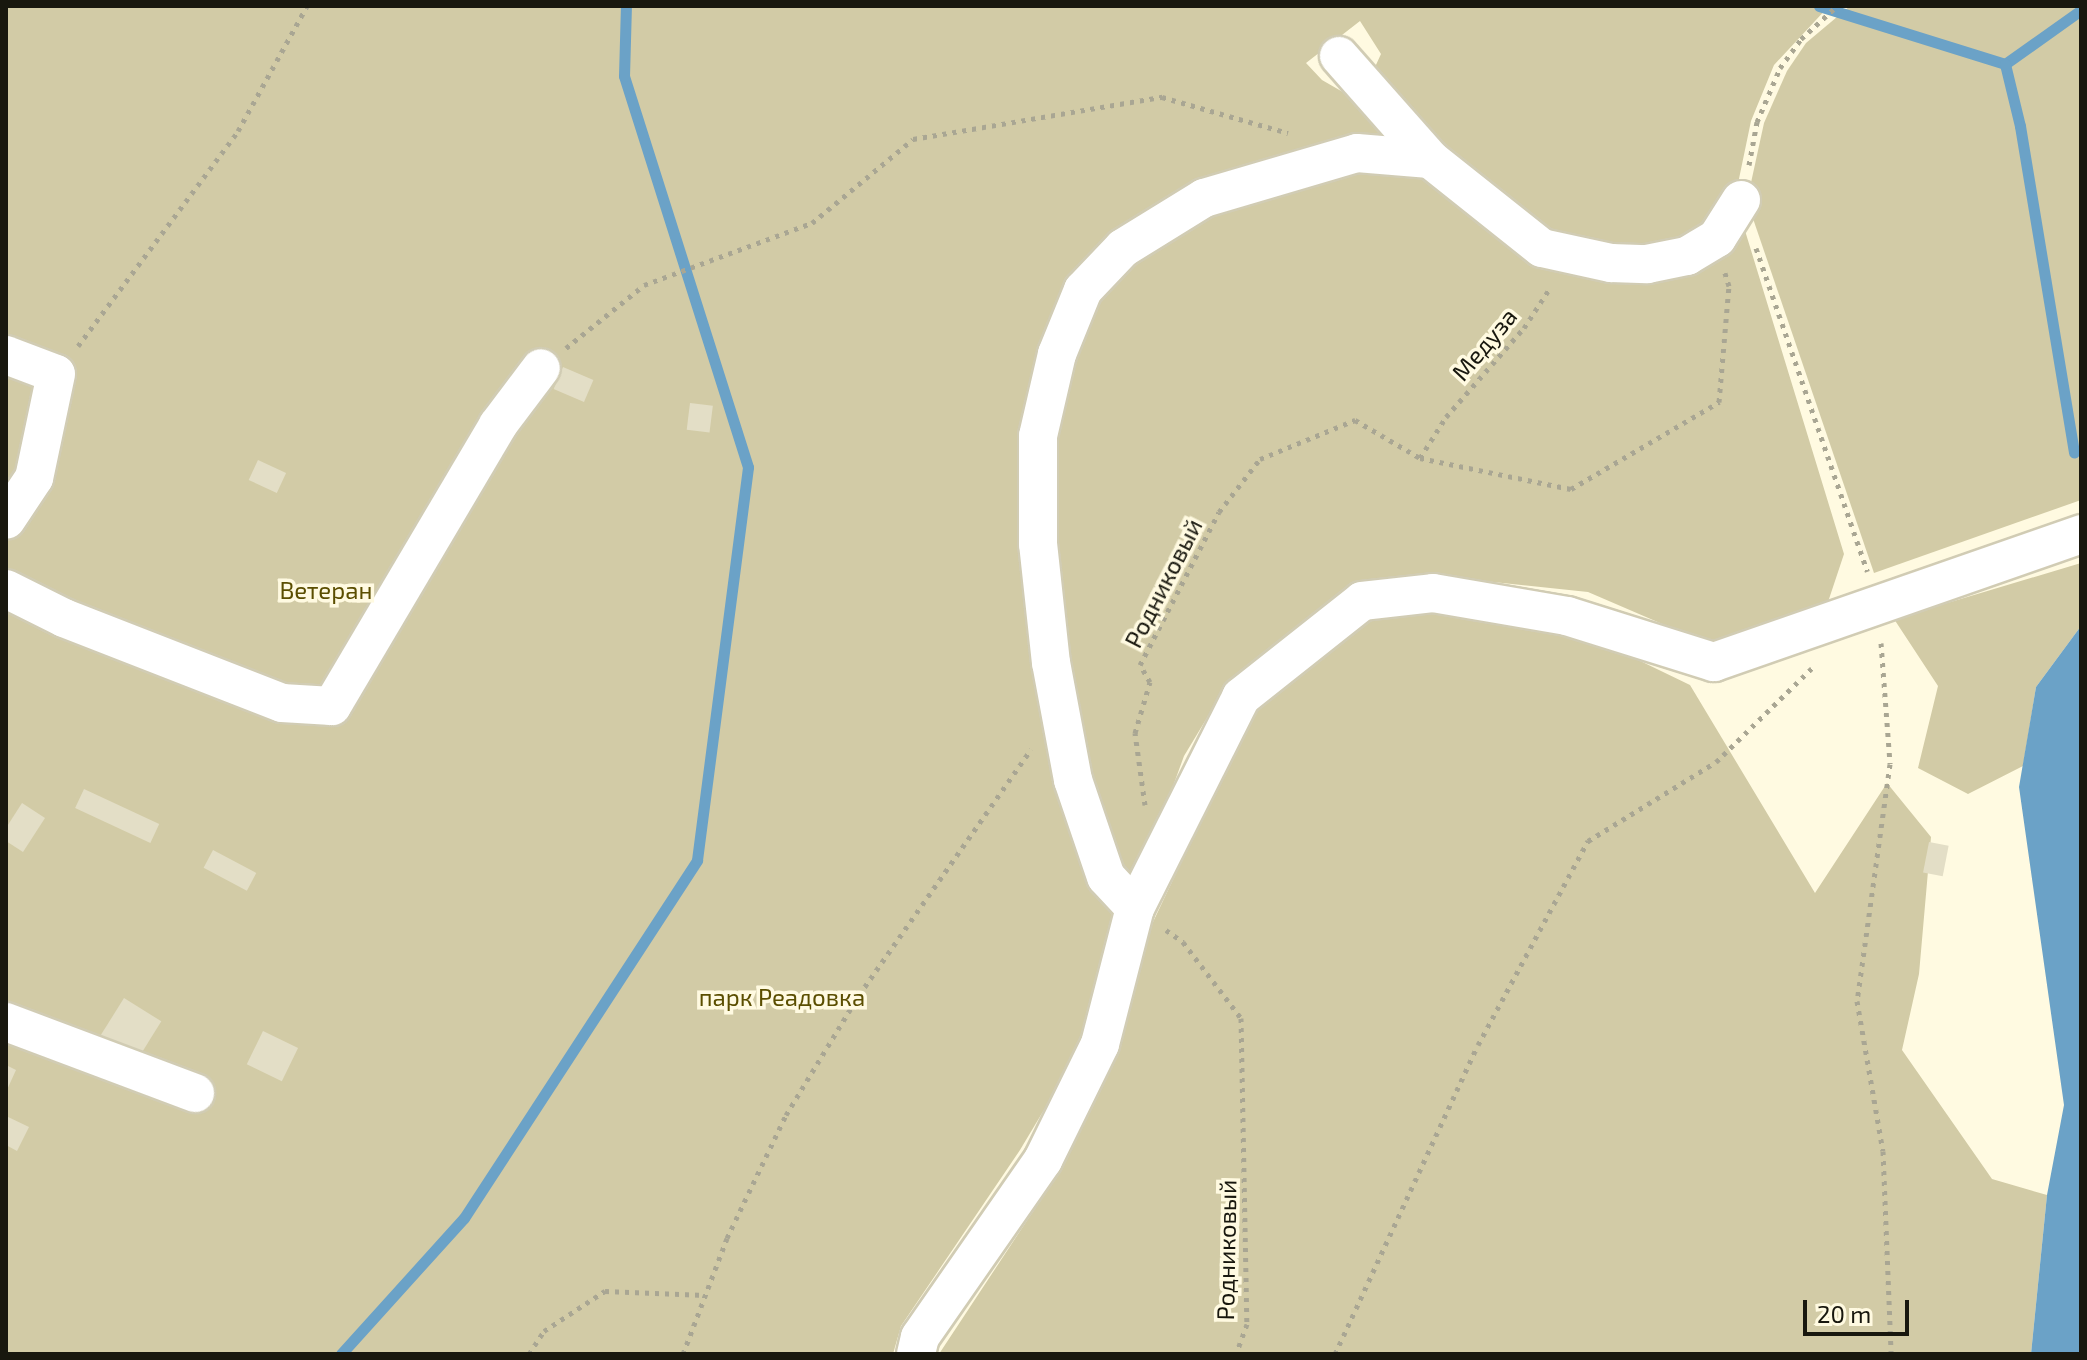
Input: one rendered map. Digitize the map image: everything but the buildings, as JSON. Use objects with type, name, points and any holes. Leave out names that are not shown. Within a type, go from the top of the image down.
[{"type":"street","points":[[1339,56],[1430,159],[1542,248],[1647,264],[1687,256],[1717,238],[1741,200]]},
{"type":"street","points":[[1135,908],[1106,877],[1073,780],[1059,709],[1038,544],[1038,436],[1057,354],[1083,290],[1123,248],[1204,198],[1357,153],[1430,159]]},
{"type":"street","points":[[6,355],[56,374],[34,478],[6,520]]},
{"type":"street","points":[[6,589],[64,618],[282,703],[332,706],[498,425],[541,368]]},
{"type":"street","points":[[916,1354],[920,1337],[1043,1160],[1100,1044],[1135,908],[1241,697],[1362,601],[1433,593],[1567,616],[1714,662],[2081,534]]},
{"type":"street","points":[[6,1022],[195,1093]]},
{"type":"path","points":[[56,374],[238,131],[307,6]]},
{"type":"path","points":[[1837,6],[1801,39],[1780,68],[1757,122],[1741,200],[1790,357],[1879,603],[1890,764],[1857,1001],[1883,1151],[1891,1354]]},
{"type":"path","points":[[541,368],[644,285],[812,223],[913,139],[1162,97],[1297,136]]},
{"type":"path","name":"Родниковый","points":[[1146,812],[1135,733],[1150,682],[1140,665],[1219,512],[1260,459],[1355,420],[1420,458],[1571,489],[1719,402],[1729,286],[1717,238]]},
{"type":"path","name":"Медуза","points":[[1420,458],[1446,417],[1578,255]]},
{"type":"path","points":[[1335,1354],[1478,1045],[1588,841],[1716,762],[1824,656]]},
{"type":"path","points":[[683,1354],[705,1295],[786,1115],[859,995],[1059,709]]},
{"type":"path","name":"Родниковый","points":[[1135,908],[1183,942],[1241,1018],[1247,1324],[1236,1354]]},
{"type":"path","points":[[529,1354],[544,1331],[605,1291],[705,1295]]},
{"type":"green space","points":[[6,6],[1829,6],[1774,65],[1751,121],[1735,198],[1686,252],[1544,243],[1476,191],[1398,101],[1375,67],[1381,54],[1360,21],[1306,63],[1322,80],[1355,99],[1411,153],[1320,155],[1076,287],[1029,545],[1122,919],[1087,1038],[1020,1150],[901,1326],[893,1354],[6,1354]]},
{"type":"green space","points":[[1850,6],[2081,6],[2081,500],[1874,573],[1747,201],[1764,123],[1787,71],[1806,43]]},
{"type":"green space","points":[[1430,166],[1540,252],[1647,268],[1739,211],[1844,554],[1826,608],[1711,645],[1588,592],[1437,576],[1228,683],[1184,756],[1137,885],[1114,865],[1083,778],[1047,544],[1064,355],[1129,253],[1208,204],[1325,168]]},
{"type":"green space","points":[[2081,563],[2081,626],[2036,687],[2023,766],[1968,794],[1918,768],[1938,686],[1894,619]]},
{"type":"green space","points":[[1427,612],[1601,642],[1690,685],[1815,893],[1887,783],[1931,837],[1919,974],[1902,1050],[1992,1179],[2047,1195],[2031,1354],[939,1354],[1059,1172],[1111,1050],[1153,922],[1253,711],[1362,618]]},
{"type":"water","points":[[2081,626],[2081,1354],[2031,1354],[2047,1195],[2064,1105],[2019,787],[2036,687]]},
{"type":"waterway","points":[[341,1354],[464,1218],[697,860],[748,467],[624,76],[626,6]]},
{"type":"waterway","points":[[1819,6],[2005,64],[2081,10]]},
{"type":"waterway","points":[[2005,64],[2020,126],[2074,453]]},
{"type":"park label","name":"Ветеран","points":[[326,590]]},
{"type":"park label","name":"парк Реадовка","points":[[782,997]]}]
